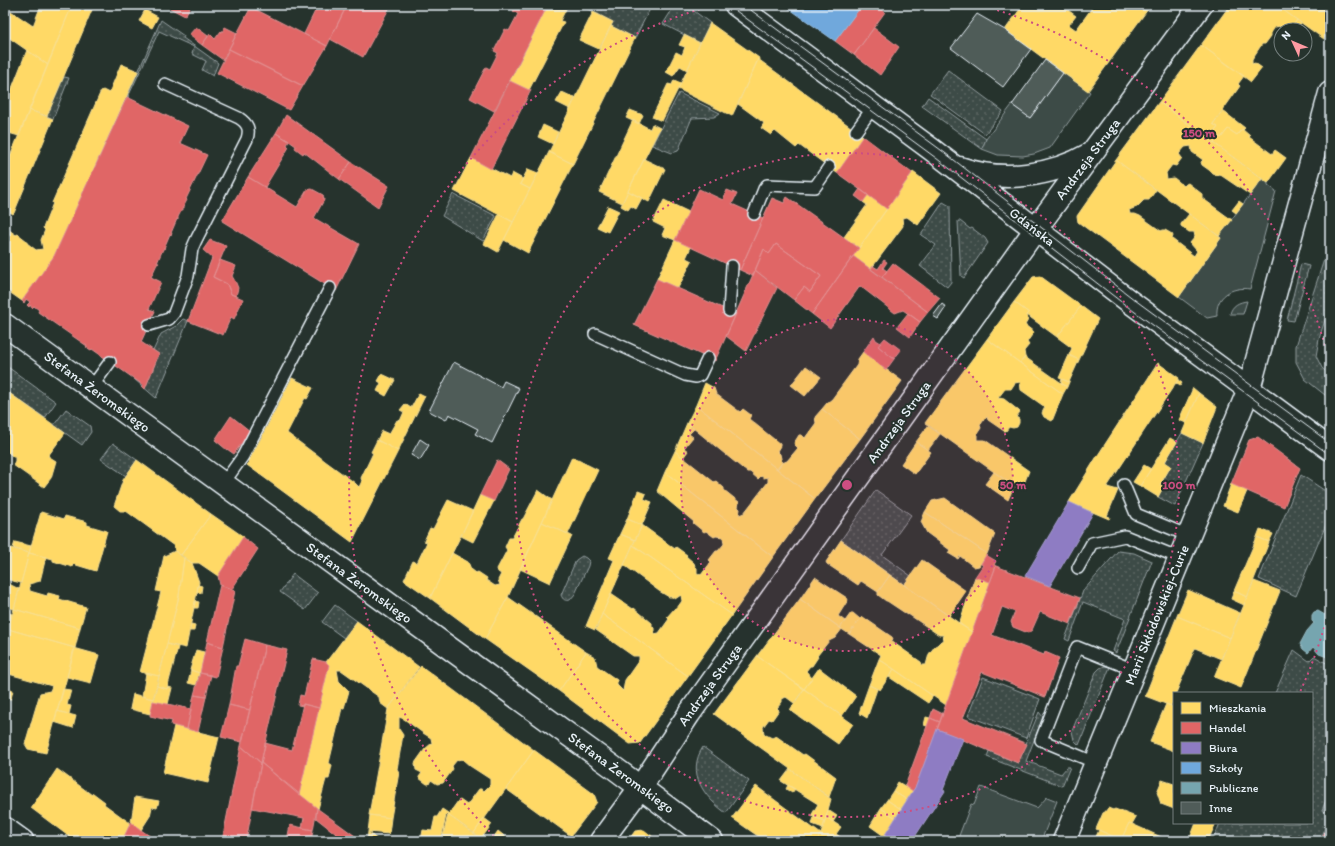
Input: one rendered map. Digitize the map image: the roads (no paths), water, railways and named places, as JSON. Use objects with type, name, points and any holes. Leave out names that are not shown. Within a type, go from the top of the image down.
[{"type":"street","name":"Gdańska","points":[[736,5],[874,106],[1124,297],[1330,449]]},
{"type":"street","name":"Andrzeja Struga","points":[[601,841],[640,788],[689,714],[1035,230],[1095,151],[1201,5]]},
{"type":"street","points":[[1249,389],[1330,92]]},
{"type":"street","points":[[952,165],[967,171],[992,174],[1031,174],[1062,167],[1095,151]]},
{"type":"street","name":"Stefana Żeromskiego","points":[[5,325],[712,841]]},
{"type":"street","name":"Marii Skłodowskiej-Curie","points":[[1064,841],[1249,389]]},
{"type":"street","points":[[5,828],[23,841]]},
{"type":"lane","points":[[149,325],[169,319],[174,313],[188,276],[192,249],[248,139],[249,133],[248,126],[239,118],[165,84]]},
{"type":"lane","points":[[856,131],[874,106]]},
{"type":"lane","points":[[754,214],[767,185],[814,187],[829,167]]},
{"type":"lane","points":[[729,311],[732,266]]},
{"type":"lane","points":[[223,484],[243,456],[330,288]]},
{"type":"lane","points":[[595,334],[685,375],[696,377],[700,375],[708,358]]},
{"type":"lane","points":[[91,388],[110,362]]},
{"type":"lane","points":[[1124,485],[1136,514],[1189,536]]},
{"type":"lane","points":[[1078,568],[1092,543],[1125,536],[1180,558]]},
{"type":"lane","points":[[1096,763],[1041,740],[1077,647],[1134,670]]},
{"type":"tram line","points":[[728,5],[936,158],[1120,301],[1330,455]]},
{"type":"tram line","points":[[744,5],[945,153],[1135,300],[1330,443]]}]
